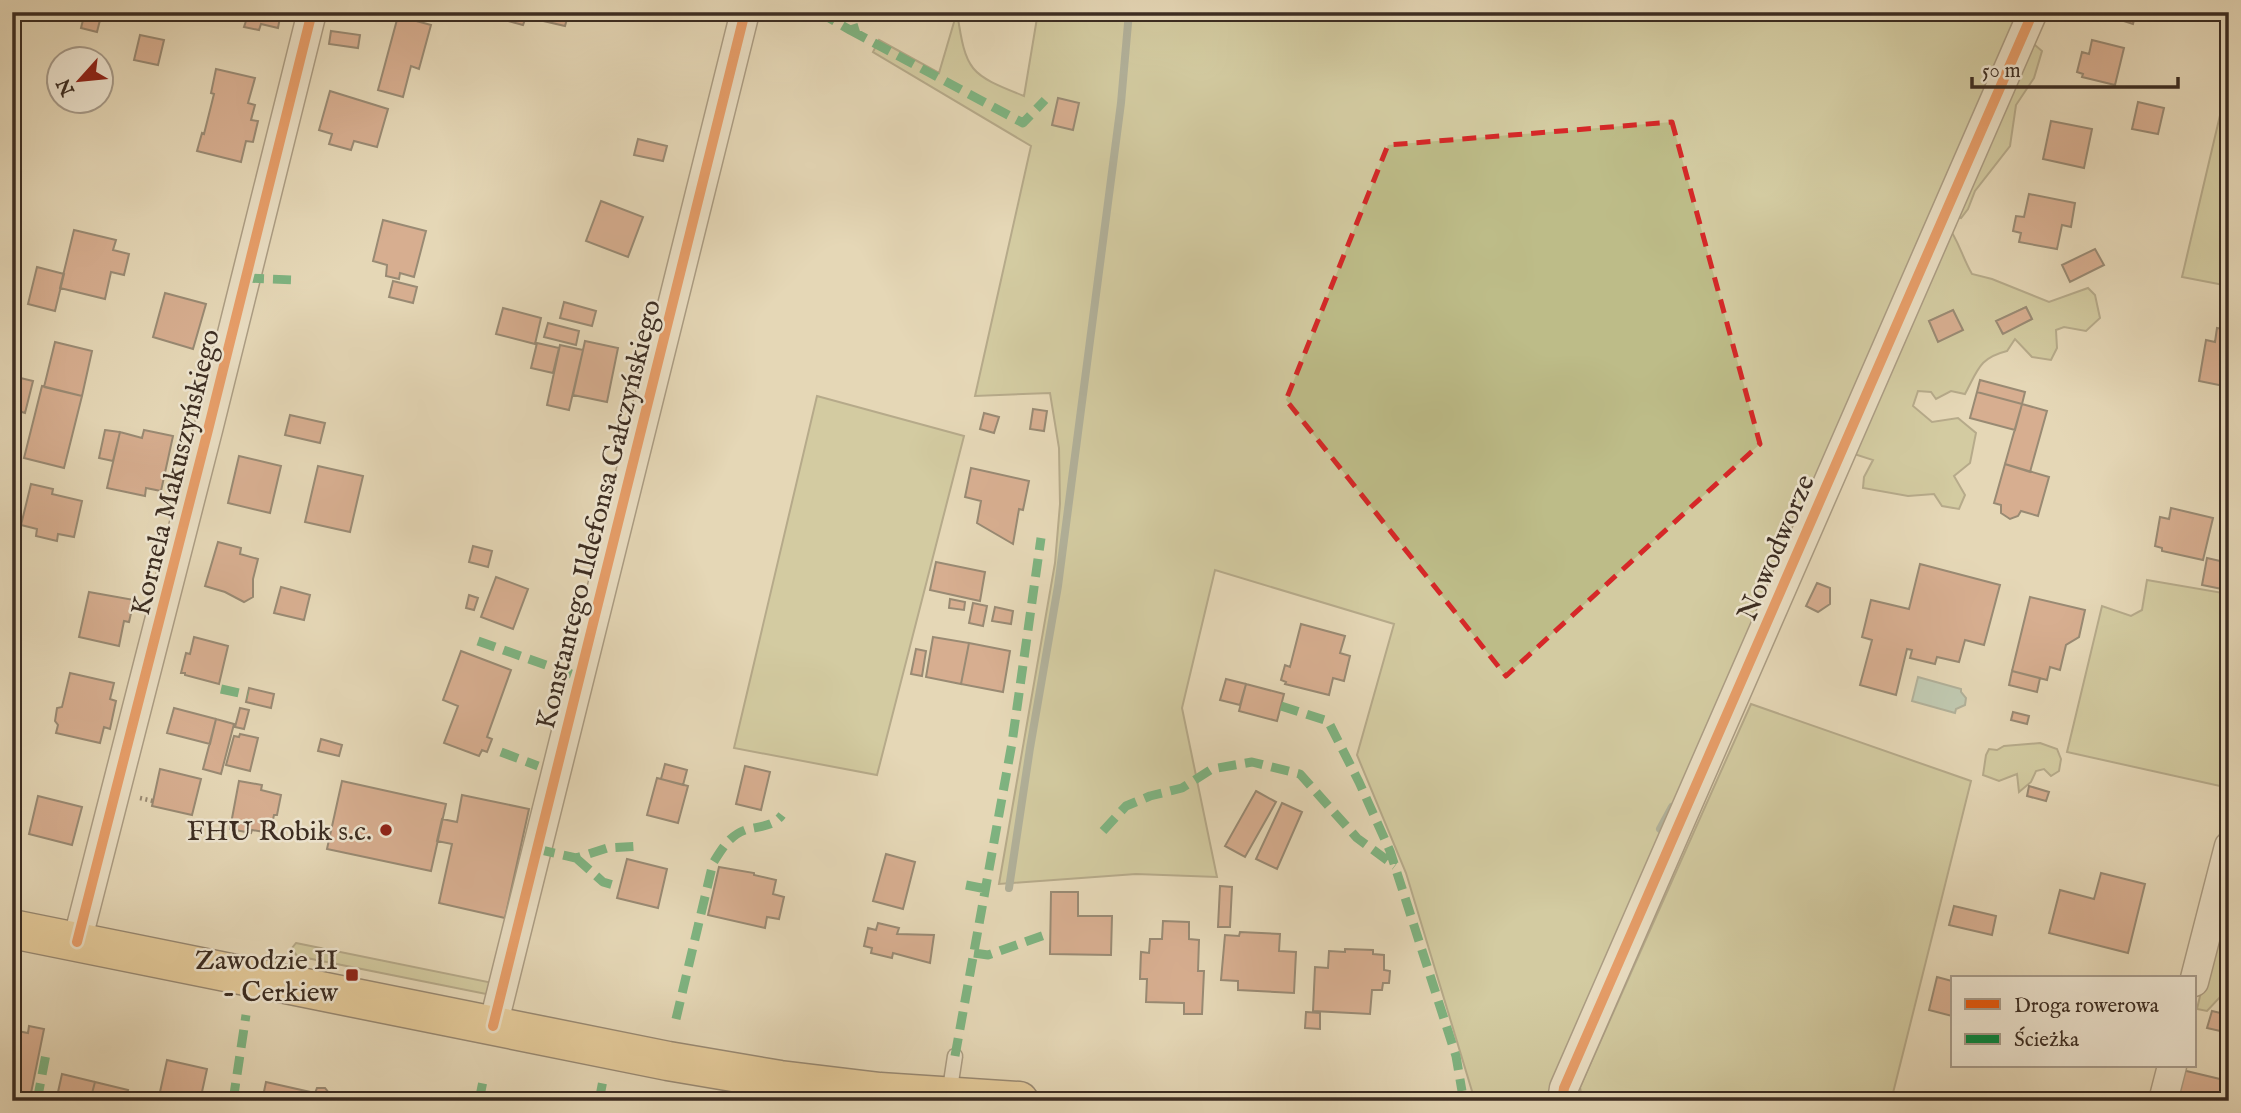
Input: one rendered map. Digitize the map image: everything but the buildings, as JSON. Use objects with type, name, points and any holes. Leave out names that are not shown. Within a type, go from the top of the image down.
[{"type":"main road","points":[[12,929],[668,1060],[779,1090],[880,1092],[1019,1101]]},
{"type":"street","name":"Kornela Makuszyńskiego","points":[[77,942],[312,12]]},
{"type":"street","name":"Konstantego Ildefonsa Gałczyńskiego","points":[[493,1026],[745,12]]},
{"type":"street","name":"Nowodworze","points":[[1562,1101],[1564,1088],[2033,12]]},
{"type":"street","points":[[2196,976],[2229,846]]},
{"type":"street","points":[[2163,1101],[2171,1068]]},
{"type":"lane","points":[[949,1096],[955,1056]]},
{"type":"highlighted area","points":[[1672,122],[1760,444],[1506,676],[1286,400],[1388,145]]},
{"type":"shaded area","points":[[957,12],[964,47],[973,68],[981,76],[1024,96],[1038,12],[2024,12],[2029,40],[2042,51],[2034,78],[2016,105],[2010,146],[1975,191],[1961,218],[1950,215],[1945,222],[1972,274],[1992,279],[2049,302],[2088,288],[2095,295],[2100,318],[2086,331],[2064,327],[2056,330],[2057,348],[2051,360],[2032,357],[2015,339],[2007,351],[1990,357],[1980,366],[1965,394],[1951,391],[1936,399],[1931,392],[1918,391],[1913,406],[1932,422],[1958,418],[1976,433],[1970,463],[1954,476],[1965,495],[1959,509],[1942,506],[1934,494],[1908,496],[1863,488],[1864,477],[1873,460],[1848,452],[1553,1101],[1475,1101],[1406,873],[1357,755],[1394,624],[1215,570],[1182,708],[1217,877],[1136,874],[999,884],[1055,563],[1060,504],[1059,448],[1050,393],[975,396],[1031,146],[873,52],[879,40],[939,73]],"holes":[[[2026,307],[2032,319],[2002,333],[1997,321]],[[1953,310],[1962,330],[1938,341],[1929,321]]]},
{"type":"shaded area","points":[[2229,77],[2229,286],[2182,277]]},
{"type":"shaded area","points":[[817,396],[964,436],[877,775],[734,748]]},
{"type":"shaded area","points":[[2147,580],[2229,594],[2229,788],[2067,752],[2102,606],[2131,616],[2142,610]]},
{"type":"shaded area","points":[[1751,704],[1971,781],[1891,1101],[1582,1101],[1580,1087]]},
{"type":"shaded area","points":[[2040,743],[2057,749],[2061,759],[2059,771],[2051,776],[2044,769],[2036,771],[2031,782],[2019,792],[2017,774],[1999,781],[1983,775],[1989,749]]},
{"type":"shaded area","points":[[2229,870],[2229,999],[2220,997],[2207,1011],[2197,1009]]},
{"type":"shaded area","points":[[296,943],[493,983],[496,996],[297,956],[292,948]]},
{"type":"water","points":[[1918,677],[1961,689],[1966,698],[1965,705],[1956,709],[1955,713],[1912,701]]},
{"type":"waterway","points":[[1009,888],[1058,586],[1121,103],[1129,12]]},
{"type":"waterway","points":[[1660,829],[1672,807]]},
{"type":"marked path","points":[[819,12],[850,30],[863,26]]},
{"type":"marked path","points":[[850,30],[1023,123],[1045,100]]},
{"type":"marked path","points":[[246,278],[294,280]]},
{"type":"marked path","points":[[955,1056],[1012,743],[1041,538]]},
{"type":"marked path","points":[[478,641],[580,677]]},
{"type":"marked path","points":[[221,689],[248,695]]},
{"type":"marked path","points":[[1281,706],[1328,721],[1359,782],[1390,851],[1456,1056],[1462,1091]]},
{"type":"marked path","points":[[501,752],[538,766]]},
{"type":"marked path","points":[[1103,831],[1126,806],[1150,796],[1182,788],[1212,769],[1252,762],[1300,774],[1357,838],[1395,866]]},
{"type":"marked path","points":[[676,1019],[713,863],[735,836],[745,830],[770,824],[782,815]]},
{"type":"marked path","points":[[537,849],[576,858],[607,848],[640,846]]},
{"type":"marked path","points":[[576,858],[603,882],[620,887]]},
{"type":"marked path","points":[[966,885],[986,889]]},
{"type":"marked path","points":[[974,953],[988,955],[1050,933]]},
{"type":"marked path","points":[[233,1101],[246,1015]]},
{"type":"marked path","points":[[37,1101],[46,1054]]},
{"type":"marked path","points":[[599,1101],[604,1075]]},
{"type":"marked path","points":[[479,1101],[483,1081]]},
{"type":"cycle path","points":[[77,942],[312,12]]},
{"type":"cycle path","points":[[493,1026],[745,12]]},
{"type":"cycle path","points":[[1562,1101],[1564,1088],[2033,12]]},
{"type":"place","name":"FHU Robik s.c.","points":[[386,830]]},
{"type":"place","name":"Zawodzie II - Cerkiew","points":[[352,975]]}]
